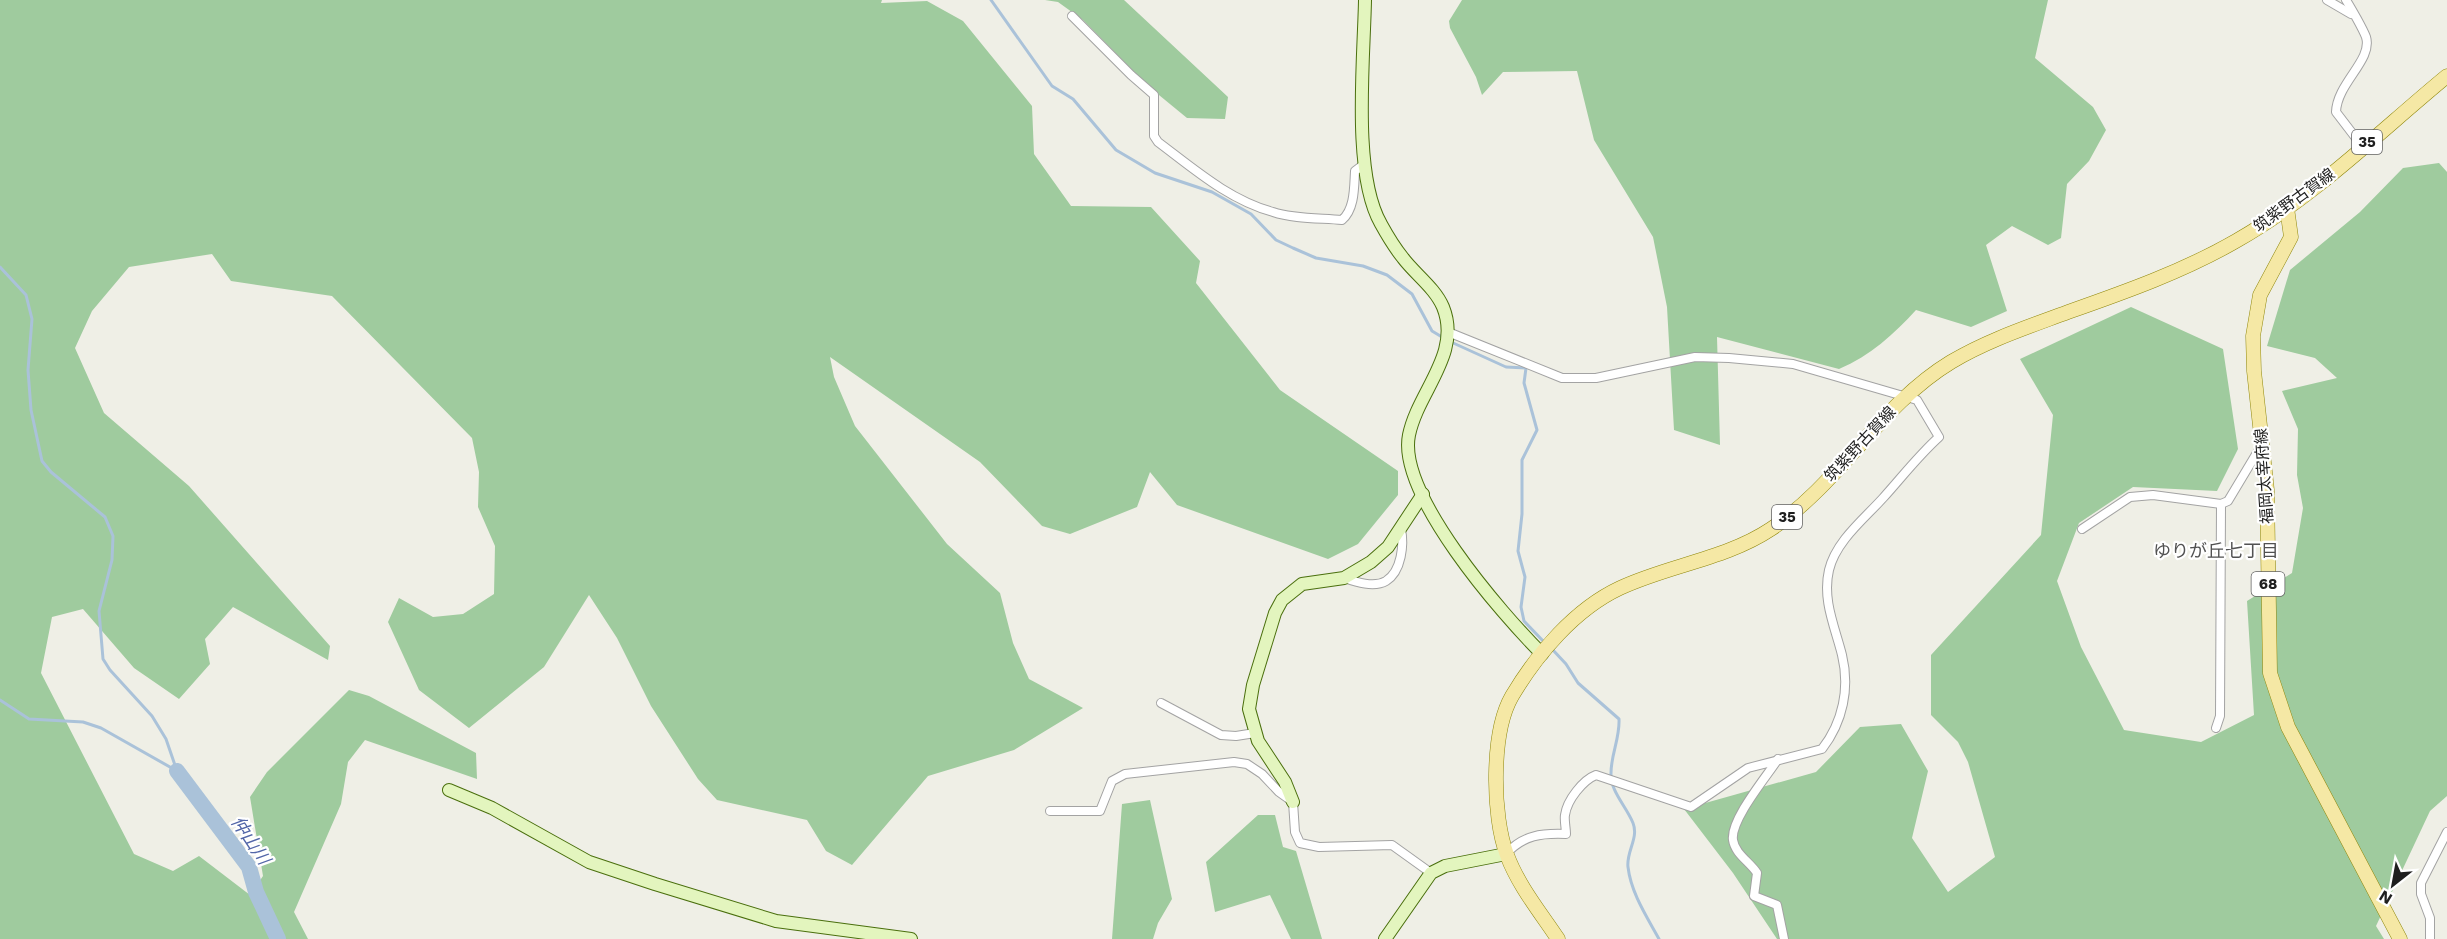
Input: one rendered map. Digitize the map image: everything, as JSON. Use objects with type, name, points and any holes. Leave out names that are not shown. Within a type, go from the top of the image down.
[{"type":"main road","name":"筑紫野古賀線","points":[[1558,939],[1519,881],[1506,854],[1500,831],[1496,764],[1502,722],[1511,698],[1542,654],[1583,611],[1619,588],[1727,550],[1767,532],[1802,507],[1904,398],[1951,363],[1991,340],[2116,295],[2236,241],[2288,207],[2447,76]]},
{"type":"main road","name":"福岡太宰府線","points":[[2288,207],[2291,237],[2260,295],[2255,313],[2254,371],[2267,490],[2270,673],[2288,726],[2400,939]]},
{"type":"street","points":[[1365,0],[1363,165],[1370,202],[1402,258],[1443,307],[1448,332],[1443,361],[1418,408],[1409,436],[1409,458],[1423,494],[1462,563],[1512,624],[1542,654]]},
{"type":"street","points":[[2328,0],[2354,16]]},
{"type":"street","points":[[2346,0],[2366,36],[2367,47],[2365,57],[2345,82],[2336,112],[2362,146]]},
{"type":"street","points":[[1072,16],[1154,95],[1154,136],[1158,142],[1215,185],[1235,196],[1274,213],[1342,220],[1347,216],[1352,199],[1355,171],[1363,165]]},
{"type":"street","points":[[1385,939],[1431,873],[1445,866],[1506,854],[1520,841],[1541,833],[1566,834],[1565,814],[1574,795],[1587,779],[1596,775],[1691,807],[1748,768],[1822,749],[1836,729],[1846,685],[1842,655],[1829,610],[1828,572],[1847,536],[1939,437],[1917,400],[1793,364],[1695,357],[1596,378],[1562,378],[1448,332]]},
{"type":"street","points":[[2082,529],[2130,497],[2153,495],[2221,504],[2228,501],[2258,451],[2263,448]]},
{"type":"street","points":[[1344,578],[1371,562],[1388,547],[1423,494]]},
{"type":"street","points":[[2216,728],[2220,716],[2221,504]]},
{"type":"street","points":[[1401,529],[1404,543],[1396,568],[1386,581],[1373,584],[1344,578],[1302,584],[1282,600],[1275,613],[1250,698],[1255,733],[1286,782],[1293,802],[1295,832],[1300,843],[1319,847],[1392,845],[1431,873]]},
{"type":"street","points":[[1161,703],[1221,735],[1236,736],[1255,733]]},
{"type":"street","points":[[1778,759],[1750,798],[1732,839],[1738,852],[1757,873],[1754,896],[1777,904],[1784,939]]},
{"type":"street","points":[[1050,811],[1100,811],[1112,781],[1125,774],[1233,762],[1247,764],[1262,774],[1279,792],[1293,802]]},
{"type":"street","points":[[449,790],[492,808],[589,862],[655,884],[776,921],[911,939]]},
{"type":"street","points":[[2430,939],[2430,918],[2421,894],[2421,883],[2447,832]]},
{"type":"green space","points":[[0,0],[882,0],[881,3],[927,1],[963,21],[1032,106],[1034,154],[1071,206],[1151,207],[1200,261],[1196,283],[1280,390],[1398,471],[1398,495],[1358,544],[1328,559],[1177,505],[1150,472],[1137,507],[1070,534],[1042,526],[980,462],[830,357],[834,377],[855,426],[947,544],[1000,593],[1013,643],[1029,679],[1083,708],[1014,750],[928,776],[852,865],[826,851],[807,820],[717,800],[698,779],[651,706],[617,638],[589,595],[544,667],[469,728],[419,690],[388,622],[399,598],[433,617],[463,614],[494,594],[495,546],[478,507],[479,472],[472,438],[332,296],[231,281],[212,254],[129,267],[92,311],[75,348],[104,413],[189,486],[330,646],[328,660],[233,607],[205,639],[210,664],[179,699],[134,668],[83,609],[52,617],[41,673],[134,854],[173,871],[199,856],[250,895],[263,876],[250,797],[267,772],[349,690],[369,696],[476,753],[477,779],[365,740],[348,762],[341,804],[294,912],[308,939],[0,939]]},
{"type":"green space","points":[[1045,0],[1124,0],[1228,97],[1225,119],[1187,118],[1148,86],[1083,20],[1058,2]]},
{"type":"green space","points":[[1462,0],[2048,0],[2035,58],[2093,107],[2106,130],[2089,161],[2067,184],[2061,238],[2048,245],[2012,226],[1986,245],[2007,311],[1971,327],[1916,310],[1881,344],[1861,358],[1839,369],[1717,337],[1720,445],[1674,430],[1667,307],[1653,237],[1594,140],[1577,71],[1503,72],[1482,95],[1476,77],[1450,28],[1449,21]]},
{"type":"green space","points":[[2439,163],[2447,172],[2447,796],[2430,811],[2376,926],[2384,939],[1777,939],[1733,873],[1684,809],[1816,772],[1860,727],[1901,724],[1928,771],[1912,838],[1948,892],[1995,857],[1968,762],[1958,742],[1931,715],[1931,655],[2041,535],[2053,415],[2020,359],[2131,307],[2223,349],[2238,449],[2217,491],[2133,487],[2079,523],[2057,581],[2081,647],[2124,730],[2201,742],[2254,715],[2247,601],[2292,573],[2303,508],[2297,475],[2298,429],[2282,391],[2337,378],[2315,358],[2267,346],[2290,270],[2360,212],[2403,168]]},
{"type":"green space","points":[[1150,800],[1172,899],[1158,923],[1153,939],[1112,939],[1122,804]]},
{"type":"green space","points":[[1258,815],[1275,815],[1283,847],[1296,851],[1322,939],[1291,939],[1270,895],[1215,912],[1206,862]]},
{"type":"waterway","points":[[991,0],[1052,86],[1073,99],[1116,150],[1155,173],[1212,192],[1251,214],[1276,240],[1293,248],[1316,258],[1363,266],[1387,275],[1412,294],[1432,331],[1442,337]]},
{"type":"waterway","points":[[0,267],[26,295],[32,319],[28,370],[31,410],[42,461],[51,472],[105,517],[113,536],[112,560],[99,611],[103,659],[110,670],[152,716],[166,739],[177,771]]},
{"type":"waterway","points":[[1451,342],[1506,367],[1526,368],[1524,383],[1537,430],[1522,460],[1522,514],[1518,551],[1525,577],[1521,607],[1524,621],[1545,643]]},
{"type":"waterway","points":[[1552,649],[1566,664],[1578,683],[1619,719],[1611,766],[1611,780],[1633,823],[1634,840],[1628,861],[1632,886],[1659,939]]},
{"type":"waterway","points":[[0,700],[29,719],[83,722],[101,728],[177,771]]},
{"type":"waterway","name":"仲山川","points":[[177,771],[249,867],[256,892],[278,939]]},
{"type":"district","name":"ゆりが丘七丁目","points":[[2216,550]]}]
